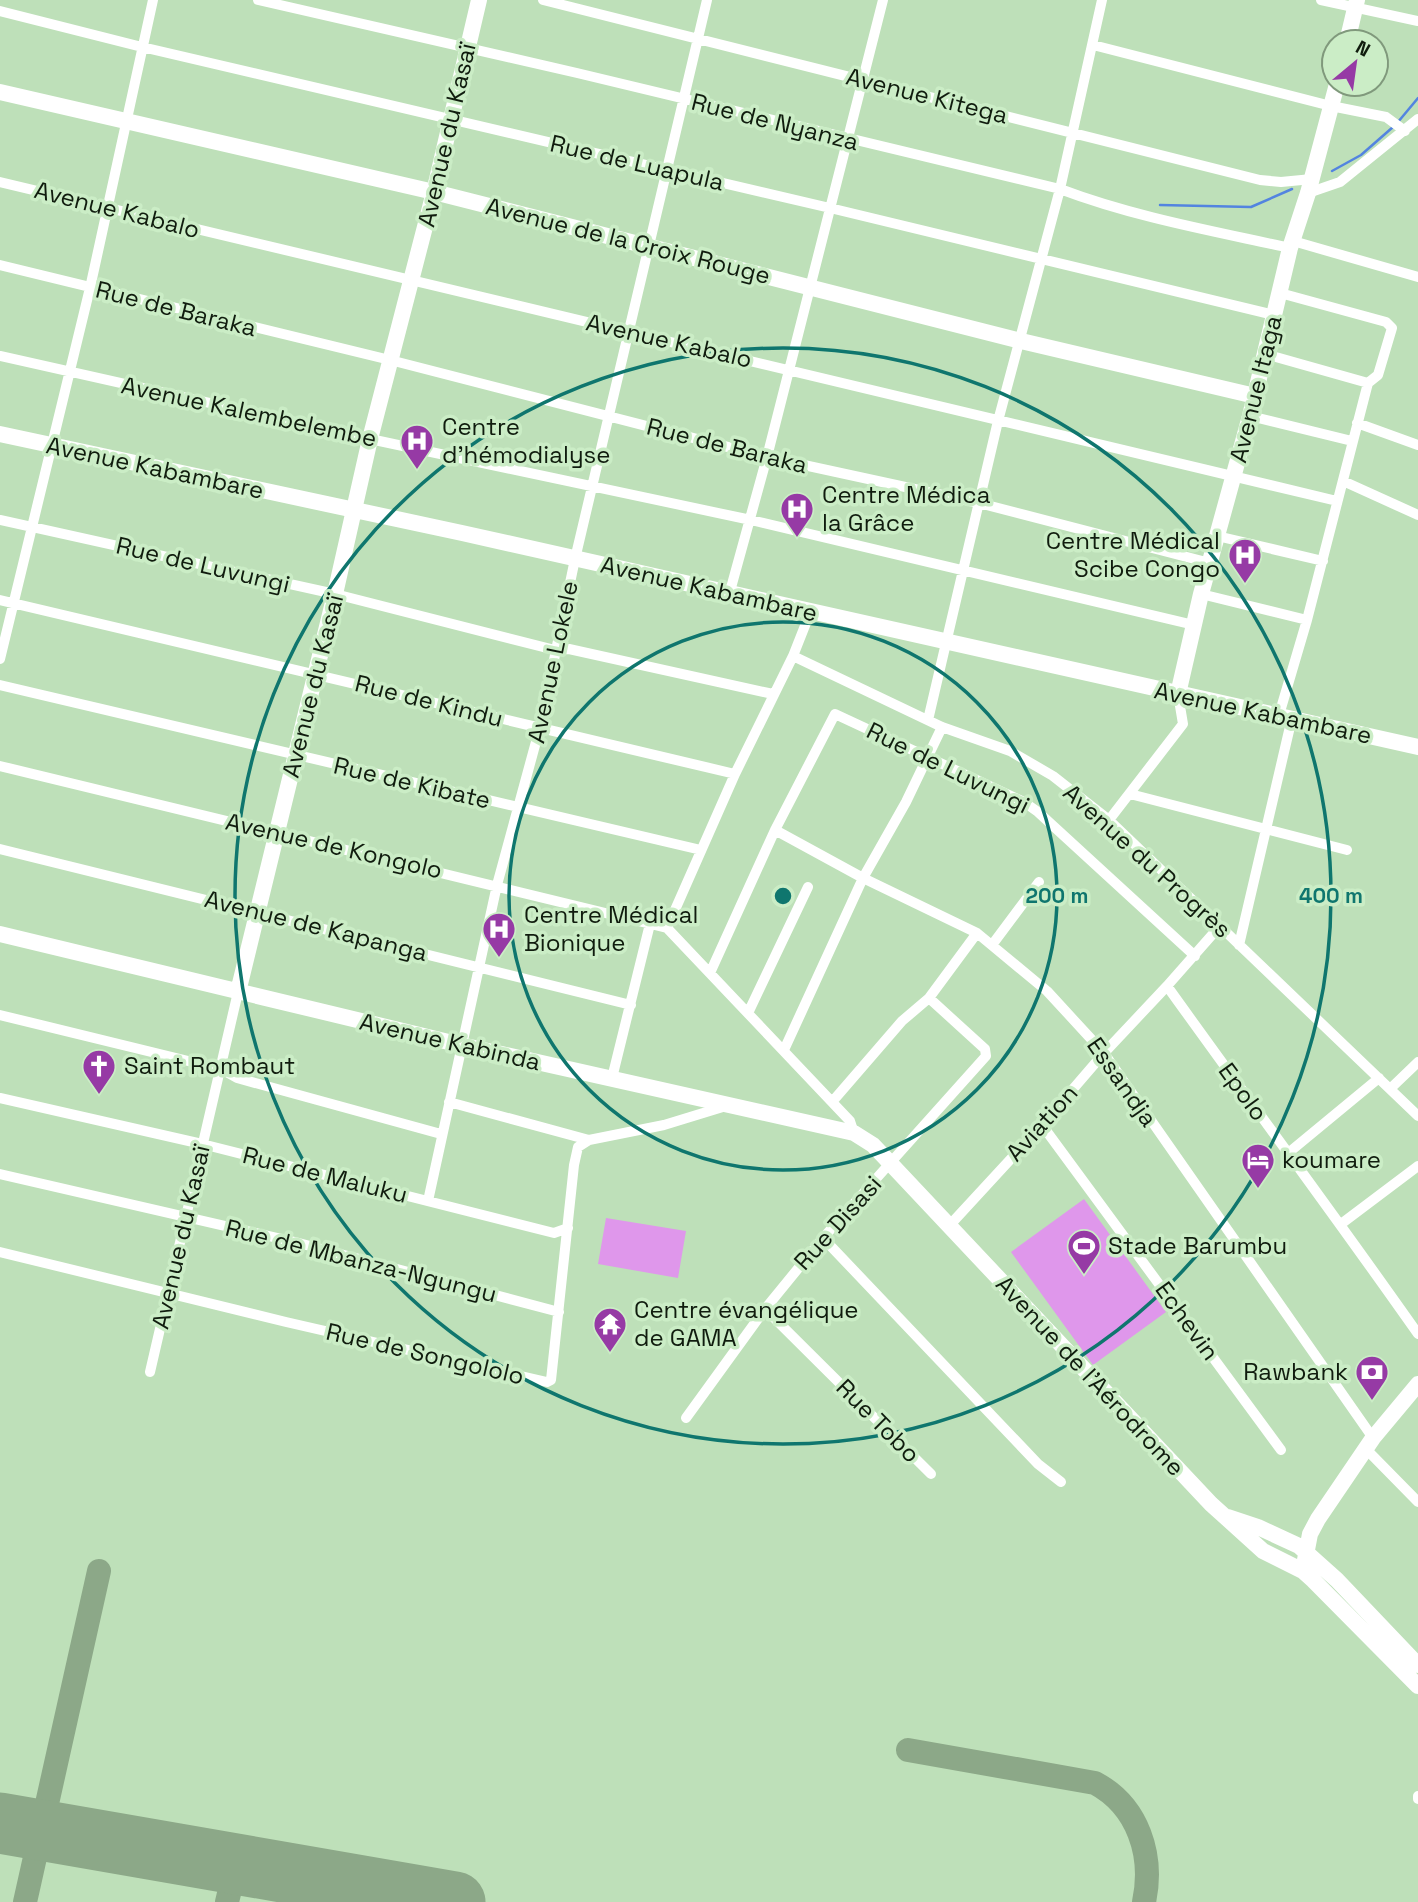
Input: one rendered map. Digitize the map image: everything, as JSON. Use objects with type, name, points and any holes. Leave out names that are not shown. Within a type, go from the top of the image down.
[{"type":"street","points":[[0,659],[90,288],[153,0]]},
{"type":"street","name":"Rue de Nyanza","points":[[258,0],[1060,188],[1091,201],[1140,214],[1291,245],[1418,277]]},
{"type":"street","name":"Avenue du Kasaï","points":[[150,1372],[370,439],[452,120],[479,0]]},
{"type":"street","name":"Avenue Kitega","points":[[543,0],[1260,180],[1310,186],[1340,182],[1399,126],[1418,119]]},
{"type":"street","name":"Avenue Lokele","points":[[428,1201],[497,885],[540,727],[575,559],[707,0]]},
{"type":"street","points":[[729,595],[768,457],[883,0]]},
{"type":"street","points":[[928,720],[998,421],[1060,188],[1102,0]]},
{"type":"street","points":[[1321,0],[1356,4],[1418,22]]},
{"type":"street","points":[[1350,28],[1356,4]]},
{"type":"street","name":"Rue de Luapula","points":[[0,10],[142,47],[667,169],[1274,315]]},
{"type":"street","points":[[1093,45],[1399,126]]},
{"type":"street","name":"Avenue de la Croix Rouge","points":[[0,92],[434,192],[1021,341],[1255,396]]},
{"type":"street","name":"Avenue Itaga","points":[[1178,694],[1201,594],[1250,416],[1291,245],[1310,186],[1333,98]]},
{"type":"street","name":"Avenue Kabalo","points":[[0,182],[1337,501]]},
{"type":"street","name":"Rue de Baraka","points":[[0,265],[390,360],[768,457],[979,503],[1210,563]]},
{"type":"street","points":[[1239,945],[1307,620],[1368,383],[1378,375],[1392,328],[1390,324],[1280,293]]},
{"type":"street","points":[[1265,355],[1368,383]]},
{"type":"street","name":"Avenue Kalembelembe","points":[[0,356],[370,439],[751,520],[1194,625]]},
{"type":"street","points":[[1250,416],[1352,441]]},
{"type":"street","points":[[1357,423],[1418,446]]},
{"type":"street","name":"Avenue Kabambare","points":[[0,434],[355,510],[1418,747]]},
{"type":"street","points":[[1343,481],[1418,515]]},
{"type":"street","name":"Rue de Luvungi","points":[[0,520],[335,594],[555,650],[569,649],[773,694]]},
{"type":"street","points":[[1217,536],[1323,561]]},
{"type":"street","points":[[1201,594],[1307,620]]},
{"type":"street","name":"Rue de Kindu","points":[[0,600],[735,774]]},
{"type":"street","points":[[810,612],[793,656],[735,774],[667,928],[850,1121],[855,1133]]},
{"type":"street","name":"Avenue du Progrès","points":[[793,656],[942,727],[1010,751],[1053,776],[1109,820],[1418,1116]]},
{"type":"street","name":"Rue de Kibate","points":[[0,685],[701,850]]},
{"type":"street","points":[[1109,820],[1183,724],[1178,694]]},
{"type":"street","name":"Rue de Luvungi","points":[[775,830],[833,716],[839,714],[1024,802],[1195,956]]},
{"type":"street","points":[[784,1050],[863,878],[902,811],[942,727]]},
{"type":"street","name":"Avenue de Kongolo","points":[[0,766],[667,928]]},
{"type":"street","points":[[1130,794],[1347,850]]},
{"type":"street","points":[[710,973],[775,830]]},
{"type":"street","name":"Essandja","points":[[775,830],[863,878],[978,933],[1047,991],[1104,1053],[1369,1443],[1418,1502]]},
{"type":"street","name":"Avenue de Kapanga","points":[[0,849],[631,1005]]},
{"type":"street","points":[[992,945],[1039,882]]},
{"type":"street","points":[[748,1012],[808,887]]},
{"type":"street","points":[[612,1078],[650,924]]},
{"type":"street","name":"Aviation","points":[[949,1226],[1219,927]]},
{"type":"street","points":[[832,1102],[902,1021],[929,998],[978,933]]},
{"type":"street","name":"Avenue Kabinda","points":[[0,934],[461,1045],[855,1133],[873,1145],[891,1164]]},
{"type":"street","name":"Epolo","points":[[1167,986],[1418,1334]]},
{"type":"street","name":"Rue Disasi","points":[[686,1418],[765,1309],[823,1238],[986,1056],[985,1049],[929,998]]},
{"type":"street","points":[[0,1015],[221,1069],[248,1082],[441,1134]]},
{"type":"street","points":[[1391,1088],[1418,1062]]},
{"type":"street","points":[[1287,1154],[1380,1078]]},
{"type":"street","name":"Rue de Maluku","points":[[0,1098],[202,1144],[554,1233],[568,1228]]},
{"type":"street","points":[[449,1102],[589,1140],[664,1125],[729,1106]]},
{"type":"street","name":"Echevin","points":[[1042,1125],[1281,1450]]},
{"type":"street","name":"Rue de Songololo","points":[[0,1252],[547,1382],[551,1380],[575,1156],[578,1147],[589,1140]]},
{"type":"street","name":"Avenue de l’Aérodrome","points":[[891,1164],[1222,1516],[1265,1552],[1303,1571],[1325,1590],[1418,1686]]},
{"type":"street","points":[[1341,1224],[1418,1166]]},
{"type":"street","name":"Rue de Mbanza-Ngungu","points":[[0,1174],[295,1242],[559,1312]]},
{"type":"street","points":[[823,1238],[1038,1464],[1062,1482]]},
{"type":"street","name":"Rue Tobo","points":[[765,1309],[931,1474]]},
{"type":"street","points":[[1303,1571],[1313,1528],[1369,1443],[1418,1384]]},
{"type":"street","points":[[1222,1516],[1258,1527],[1299,1546],[1337,1580],[1418,1665]]},
{"type":"shaded area","name":"Stade Barumbu","points":[[1084,1199],[1166,1312],[1093,1365],[1011,1252]]},
{"type":"shaded area","points":[[606,1218],[686,1231],[678,1278],[598,1264]]},
{"type":"waterway","points":[[1398,122],[1418,98]]},
{"type":"waterway","points":[[1332,171],[1361,155],[1393,127]]},
{"type":"waterway","points":[[1160,205],[1251,207],[1292,189]]},
{"type":"taxiway","points":[[25,1902],[99,1571]]},
{"type":"taxiway","points":[[908,1750],[1095,1783],[1122,1805],[1139,1834],[1147,1867],[1144,1902]]},
{"type":"taxiway","points":[[227,1902],[236,1864]]},
{"type":"runway","points":[[0,1823],[455,1902]]},
{"type":"place","name":"Centre d'hémodialyse","points":[[417,471]]},
{"type":"place","name":"Centre Médica la Grâce","points":[[797,539]]},
{"type":"place","name":"Centre Médical Scibe Congo","points":[[1245,585]]},
{"type":"place","name":"Centre Médical Bionique","points":[[499,959]]},
{"type":"place","name":"Saint Rombaut","points":[[99,1096]]},
{"type":"place","name":"koumare","points":[[1258,1190]]},
{"type":"place","name":"Stade Barumbu","points":[[1084,1276]]},
{"type":"place","name":"Centre évangélique de GAMA","points":[[610,1354]]},
{"type":"place","name":"Rawbank","points":[[1372,1402]]}]
